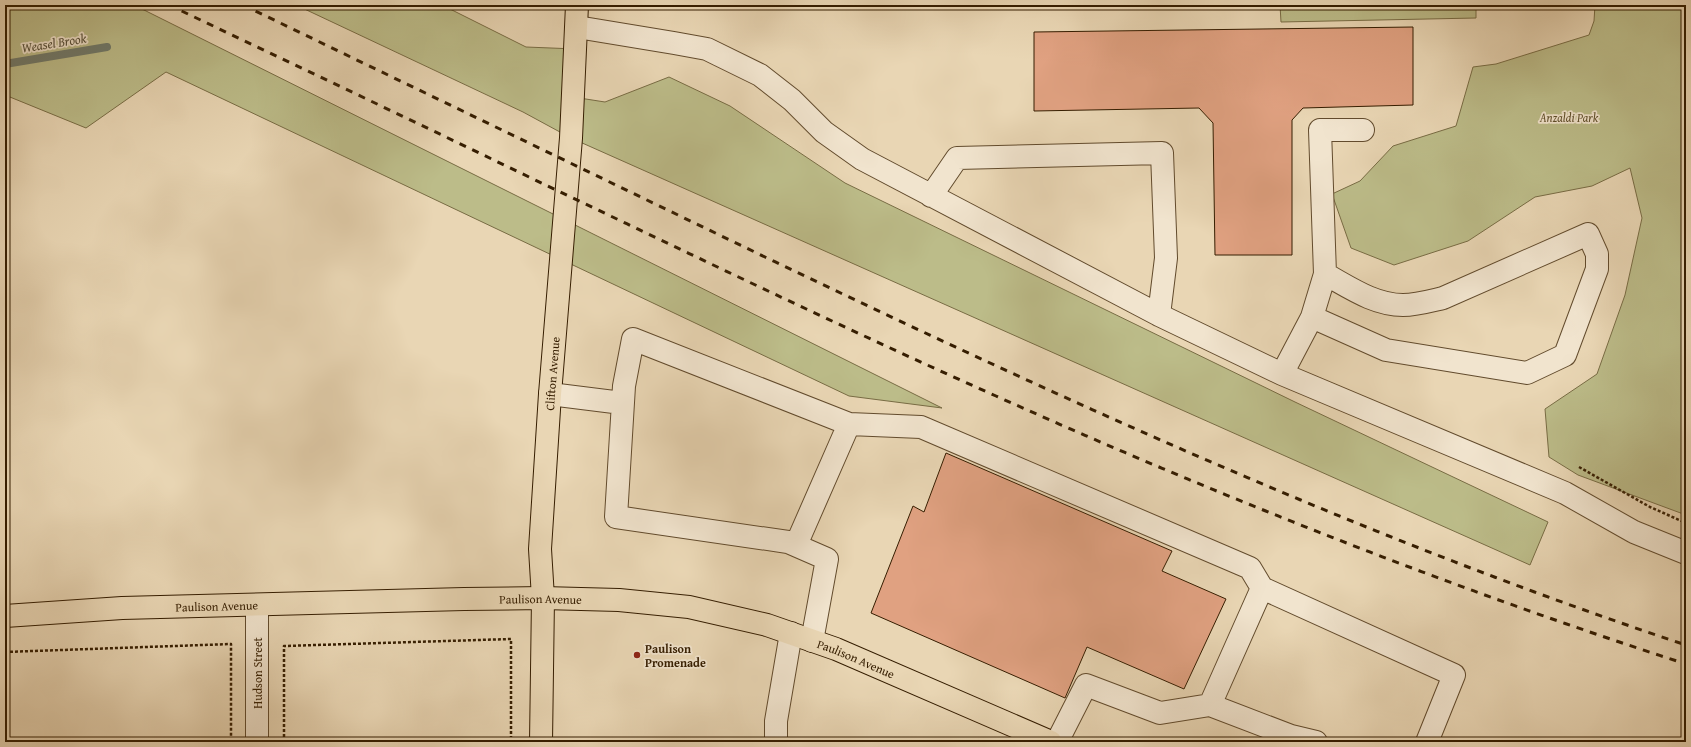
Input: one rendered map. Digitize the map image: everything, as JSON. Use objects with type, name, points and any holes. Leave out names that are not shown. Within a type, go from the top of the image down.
[{"type":"main road","name":"Clifton Avenue","points":[[541,742],[543,598],[540,549],[550,394],[571,138],[577,5]]},
{"type":"main road","name":"Paulison Avenue","points":[[5,616],[122,608],[543,598],[619,600],[689,607],[767,624],[836,649],[1051,742]]},
{"type":"street","points":[[577,27],[674,43],[713,53],[760,76],[792,100],[824,132],[862,159],[1159,315],[1282,374],[1565,493],[1634,532],[1686,553]]},
{"type":"street","points":[[1282,374],[1312,317],[1324,274],[1320,130],[1363,130]]},
{"type":"street","points":[[932,196],[957,158],[1162,153],[1166,258],[1159,315]]},
{"type":"street","points":[[1312,317],[1386,350],[1527,373],[1565,354],[1597,269],[1597,254],[1588,234],[1443,298],[1421,304],[1402,305],[1372,299],[1324,274]]},
{"type":"street","points":[[812,641],[827,559],[788,542],[616,517],[622,404],[633,339],[849,424],[921,427],[1250,568],[1262,588],[1454,674],[1427,742]]},
{"type":"street","points":[[550,394],[622,404]]},
{"type":"street","points":[[796,545],[849,424]]},
{"type":"street","points":[[1210,705],[1262,588]]},
{"type":"street","name":"Hudson Street","points":[[257,605],[257,742]]},
{"type":"street","points":[[776,742],[776,721],[791,633]]},
{"type":"street","points":[[1057,742],[1086,685],[1160,713],[1210,705],[1291,736],[1316,742]]},
{"type":"path","points":[[1579,467],[1650,507],[1686,523]]},
{"type":"path","points":[[284,742],[284,646],[511,638],[511,742]]},
{"type":"path","points":[[5,652],[231,644],[231,742]]},
{"type":"green space","points":[[5,5],[132,5],[138,7],[942,408],[849,396],[166,72],[86,128],[5,95]]},
{"type":"green space","points":[[296,5],[442,5],[526,47],[576,49],[573,97],[605,102],[669,77],[730,106],[845,183],[1295,402],[1548,522],[1530,565],[571,138],[523,112]]},
{"type":"green space","points":[[1280,5],[1476,5],[1476,18],[1281,22]]},
{"type":"green space","name":"Anzaldi Park","points":[[1595,5],[1686,5],[1686,515],[1578,475],[1549,457],[1545,409],[1597,374],[1625,295],[1642,218],[1630,168],[1592,186],[1535,197],[1468,241],[1394,265],[1351,248],[1332,194],[1360,181],[1393,146],[1456,126],[1473,67],[1496,64],[1589,35],[1594,21]]},
{"type":"building","points":[[1413,27],[1413,105],[1303,108],[1292,120],[1292,255],[1215,255],[1213,123],[1199,108],[1034,111],[1034,32]]},
{"type":"building","points":[[946,453],[1172,551],[1162,571],[1226,599],[1184,689],[1087,647],[1065,698],[871,613],[913,506],[924,512]]},
{"type":"waterway","name":"Weasel Brook","points":[[5,64],[107,47]]},
{"type":"railway","points":[[169,5],[937,370],[1166,470],[1251,505],[1424,572],[1598,635],[1686,664]]},
{"type":"railway","points":[[243,5],[878,311],[1105,415],[1220,466],[1451,560],[1568,604],[1686,645]]},
{"type":"place","name":"Paulison Promenade","points":[[637,655]]}]
